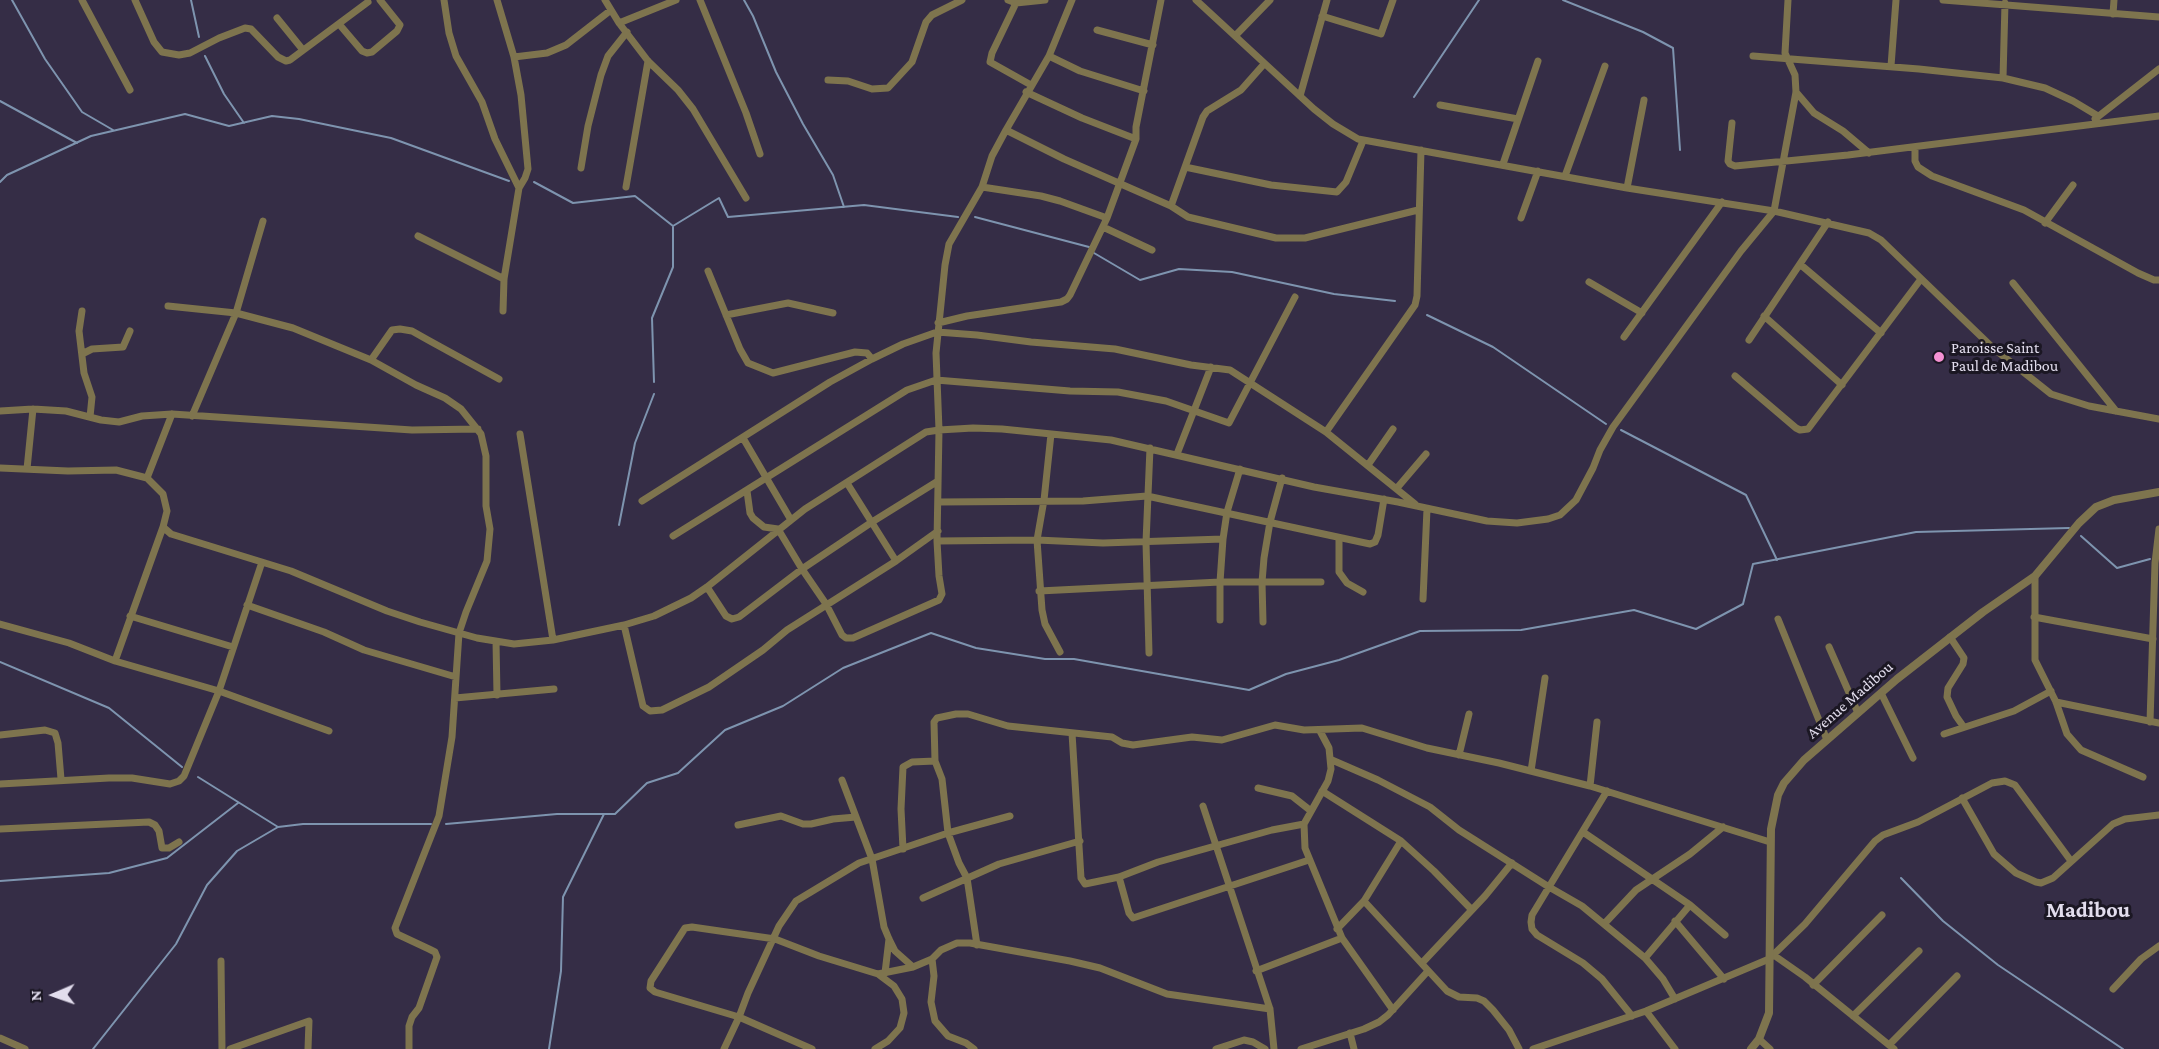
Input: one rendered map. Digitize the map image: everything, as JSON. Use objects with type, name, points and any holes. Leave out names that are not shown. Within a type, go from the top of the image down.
[{"type":"street","points":[[82,0],[130,90]]},
{"type":"street","points":[[135,0],[154,42],[162,52],[179,55],[190,53],[245,28],[251,29],[278,57],[286,61],[368,1]]},
{"type":"street","points":[[339,24],[362,51],[372,52],[400,26],[380,0]]},
{"type":"street","points":[[444,0],[448,33],[456,56],[482,102],[495,139],[519,188]]},
{"type":"street","points":[[497,0],[514,57],[522,95],[528,169],[519,188],[504,279],[503,311]]},
{"type":"street","points":[[605,0],[619,23],[648,61],[678,90],[693,110],[746,198]]},
{"type":"street","points":[[619,23],[660,3],[676,0]]},
{"type":"street","points":[[700,0],[760,153]]},
{"type":"street","points":[[828,80],[848,81],[872,89],[888,88],[912,62],[926,22],[932,15],[962,0]]},
{"type":"street","points":[[1008,0],[1016,3],[1045,0]]},
{"type":"street","points":[[778,529],[826,604],[842,635],[846,638],[853,638],[939,600],[942,594],[937,541],[939,430],[936,380],[937,333],[949,244],[982,187],[992,156],[1026,92],[1049,56],[1072,0]]},
{"type":"street","points":[[938,323],[967,316],[1061,302],[1067,299],[1076,286],[1107,218],[1136,139],[1136,127],[1161,0]]},
{"type":"street","points":[[1235,36],[1270,0]]},
{"type":"street","points":[[1300,96],[1327,0]]},
{"type":"street","points":[[1322,16],[1382,34],[1394,0]]},
{"type":"street","points":[[162,527],[171,534],[184,539],[225,549],[291,571],[387,611],[459,633],[514,644],[553,640],[624,625],[654,616],[691,598],[791,520],[926,432],[939,430],[973,428],[1110,440],[1314,487],[1487,521],[1518,523],[1548,519],[1569,508],[1583,489],[1613,427],[1741,251],[1774,211],[1796,92],[1795,75],[1787,58],[1785,44],[1788,0]]},
{"type":"street","points":[[1891,66],[1896,0]]},
{"type":"street","points":[[1943,0],[2005,2],[2159,17]]},
{"type":"street","points":[[2113,14],[2114,0]]},
{"type":"street","points":[[1200,1],[1300,96],[1333,124],[1363,141],[1503,164],[1627,188],[1774,211],[1869,233],[1881,240],[1993,348],[2051,394],[2075,403],[2159,419]]},
{"type":"street","points":[[2002,78],[2005,2]]},
{"type":"street","points":[[1016,3],[990,62],[1031,85]]},
{"type":"street","points":[[514,57],[547,52],[566,45],[611,10]]},
{"type":"street","points":[[277,18],[303,50]]},
{"type":"street","points":[[1097,30],[1153,45]]},
{"type":"street","points":[[581,168],[600,75],[608,56],[627,32]]},
{"type":"street","points":[[1049,56],[1080,71],[1144,91]]},
{"type":"street","points":[[1753,56],[1891,66],[2002,78],[2044,88],[2073,101],[2097,116]]},
{"type":"street","points":[[626,187],[648,61]]},
{"type":"street","points":[[1503,164],[1538,61]]},
{"type":"street","points":[[1171,206],[1200,123],[1207,111],[1241,90],[1264,64]]},
{"type":"street","points":[[1565,176],[1605,66]]},
{"type":"street","points":[[2088,124],[2159,69]]},
{"type":"street","points":[[1026,92],[1082,118],[1136,139]]},
{"type":"street","points":[[1796,92],[1814,113],[1843,131],[1869,153]]},
{"type":"street","points":[[1627,188],[1644,100]]},
{"type":"street","points":[[1440,105],[1518,119]]},
{"type":"street","points":[[1731,123],[1728,155],[1730,164],[1735,166],[1869,153],[2159,116]]},
{"type":"street","points":[[1006,130],[1171,206],[1188,217],[1288,240],[1305,238],[1418,210]]},
{"type":"street","points":[[1185,166],[1289,188],[1337,192],[1346,182],[1363,141]]},
{"type":"street","points":[[1915,147],[1915,161],[1924,172],[2024,210],[2138,273],[2159,280]]},
{"type":"street","points":[[1326,432],[1415,305],[1418,296],[1421,150]]},
{"type":"street","points":[[1521,218],[1538,171]]},
{"type":"street","points":[[2045,223],[2073,185]]},
{"type":"street","points":[[982,187],[1041,196],[1107,218]]},
{"type":"street","points":[[1624,337],[1722,202]]},
{"type":"street","points":[[192,416],[236,312],[263,221]]},
{"type":"street","points":[[1749,340],[1828,222]]},
{"type":"street","points":[[1103,227],[1152,250]]},
{"type":"street","points":[[418,236],[504,279]]},
{"type":"street","points":[[1801,265],[1881,333]]},
{"type":"street","points":[[708,271],[748,363],[773,373],[855,352],[867,353],[872,359]]},
{"type":"street","points":[[1735,376],[1800,430],[1808,429],[1921,279]]},
{"type":"street","points":[[1589,282],[1642,313]]},
{"type":"street","points":[[2013,283],[2116,411]]},
{"type":"street","points":[[673,536],[906,390],[936,380],[1118,392],[1158,399],[1229,423],[1295,297]]},
{"type":"street","points":[[726,315],[788,303],[833,313]]},
{"type":"street","points":[[168,306],[236,312],[293,328],[371,360],[445,398],[461,409],[478,429],[486,456],[486,506],[490,546],[488,561],[459,633],[452,737],[439,816],[395,928],[397,934],[435,952],[437,957],[419,1008],[409,1026],[409,1049]]},
{"type":"street","points":[[82,311],[79,331],[84,373],[92,397],[90,417]]},
{"type":"street","points":[[1764,316],[1842,385]]},
{"type":"street","points":[[371,360],[392,330],[400,329],[412,331],[499,380]]},
{"type":"street","points":[[82,354],[92,349],[123,347],[130,331]]},
{"type":"street","points":[[642,501],[872,359],[903,344],[937,333],[1115,349],[1191,365],[1230,370],[1326,432],[1417,506]]},
{"type":"street","points":[[1177,454],[1192,410],[1211,367]]},
{"type":"street","points":[[0,411],[33,409],[77,413],[119,422],[142,416],[172,414],[412,430],[478,429]]},
{"type":"street","points":[[27,469],[33,409]]},
{"type":"street","points":[[147,478],[172,414]]},
{"type":"street","points":[[1368,465],[1393,429]]},
{"type":"street","points":[[520,434],[553,640]]},
{"type":"street","points":[[1051,434],[1037,540],[1039,591],[1046,624],[1060,652]]},
{"type":"street","points":[[742,438],[791,520]]},
{"type":"street","points":[[1149,653],[1146,542],[1150,448]]},
{"type":"street","points":[[1397,488],[1426,454]]},
{"type":"street","points":[[0,468],[68,471],[116,470],[147,478],[163,495],[167,511],[115,662]]},
{"type":"street","points":[[1220,620],[1223,539],[1227,512],[1240,470]]},
{"type":"street","points":[[1263,622],[1262,582],[1270,522],[1282,478]]},
{"type":"street","points":[[707,587],[726,616],[732,619],[739,617],[802,569],[938,481]]},
{"type":"street","points":[[847,483],[896,561]]},
{"type":"street","points":[[747,491],[750,513],[753,518],[764,527],[778,529]]},
{"type":"street","name":"Avenue Madibou","points":[[1751,1049],[1759,1039],[1769,1013],[1772,957],[1770,842],[1774,810],[1784,783],[1804,760],[1881,693],[1950,637],[2035,576],[2079,523],[2096,507],[2114,500],[2159,492]]},
{"type":"street","points":[[938,502],[1083,501],[1147,496],[1227,512],[1362,544],[1375,542],[1384,499]]},
{"type":"street","points":[[1423,598],[1426,508]]},
{"type":"street","points":[[2150,722],[2155,563],[2159,529]]},
{"type":"street","points":[[624,625],[643,706],[650,711],[662,710],[709,687],[763,650],[787,630],[896,561],[938,531]]},
{"type":"street","points":[[1339,538],[1339,572],[1347,583],[1363,592]]},
{"type":"street","points":[[937,541],[1037,540],[1103,543],[1223,539]]},
{"type":"street","points":[[0,784],[61,779],[132,778],[170,784],[184,776],[219,691],[262,562]]},
{"type":"street","points":[[2035,576],[2035,660],[2056,702],[2067,734],[2081,750],[2143,777]]},
{"type":"street","points":[[1039,591],[1220,582],[1322,582]]},
{"type":"street","points":[[247,605],[324,632],[364,650],[456,677]]},
{"type":"street","points":[[130,616],[233,647]]},
{"type":"street","points":[[2034,617],[2153,639]]},
{"type":"street","points":[[1778,619],[1827,740]]},
{"type":"street","points":[[0,624],[69,643],[115,662],[219,691],[329,731]]},
{"type":"street","points":[[1950,637],[1964,658],[1947,692],[1951,707],[1963,726]]},
{"type":"street","points":[[495,641],[497,695]]},
{"type":"street","points":[[1829,647],[1858,713]]},
{"type":"street","points":[[1531,771],[1545,678]]},
{"type":"street","points":[[455,698],[554,689]]},
{"type":"street","points":[[1944,734],[2014,711],[2051,691]]},
{"type":"street","points":[[1881,693],[1913,758]]},
{"type":"street","points":[[2056,702],[2159,723]]},
{"type":"street","points":[[977,945],[967,878],[948,833],[942,779],[935,761],[933,732],[937,718],[968,714],[1008,726],[1112,737],[1122,743],[1133,744],[1192,737],[1222,740],[1275,725],[1320,731],[1362,728],[1400,740],[1590,786],[1770,842]]},
{"type":"street","points":[[1459,755],[1469,714]]},
{"type":"street","points":[[1590,786],[1597,723]]},
{"type":"street","points":[[0,735],[45,730],[55,733],[61,779]]},
{"type":"street","points":[[1320,731],[1329,748],[1332,760],[1331,769],[1304,824],[1303,837],[1337,929],[1393,1010]]},
{"type":"street","points":[[1072,733],[1077,825],[1082,882],[1085,884],[1119,877],[1158,862],[1272,830],[1304,824]]},
{"type":"street","points":[[1332,760],[1430,807],[1459,830],[1582,906],[1645,958],[1663,979],[1675,999]]},
{"type":"street","points":[[903,849],[901,809],[903,767],[912,762],[935,761]]},
{"type":"street","points":[[842,780],[872,859],[879,901],[889,939],[895,951],[913,967]]},
{"type":"street","points":[[1533,1049],[1646,1011],[1772,957],[1816,911],[1875,841],[1883,835],[1918,822],[1992,783],[2000,781],[2015,785],[2071,861]]},
{"type":"street","points":[[1258,788],[1292,796],[1311,811]]},
{"type":"street","points":[[1322,791],[1401,841],[1472,910]]},
{"type":"street","points":[[1607,791],[1533,915],[1532,929],[1583,963],[1602,979],[1632,1016]]},
{"type":"street","points":[[1962,798],[1994,854],[2016,873],[2036,882],[2047,881],[2118,821],[2159,816]]},
{"type":"street","points":[[1203,806],[1270,1009],[1274,1049]]},
{"type":"street","points":[[738,825],[782,816],[803,824],[856,817]]},
{"type":"street","points":[[724,1049],[784,917],[796,900],[859,863],[948,833],[1010,816]]},
{"type":"street","points":[[0,829],[149,822],[159,831],[162,848],[169,848],[179,842]]},
{"type":"street","points":[[1605,923],[1624,900],[1723,827]]},
{"type":"street","points":[[1583,832],[1690,905],[1725,935]]},
{"type":"street","points":[[924,898],[999,864],[1080,840]]},
{"type":"street","points":[[1337,929],[1364,901],[1401,841]]},
{"type":"street","points":[[1119,877],[1129,913],[1133,918],[1310,860]]},
{"type":"street","points":[[1422,963],[1512,863]]},
{"type":"street","points":[[1364,901],[1428,971],[1454,995],[1484,1001],[1503,1020],[1519,1049]]},
{"type":"street","points":[[1645,958],[1690,905]]},
{"type":"street","points":[[1813,985],[1882,915]]},
{"type":"street","points":[[1675,921],[1724,979]]},
{"type":"street","points":[[812,1049],[739,1017],[655,992],[650,988],[651,981],[685,928],[692,927],[775,939],[819,956],[881,973],[913,967],[932,959],[941,950],[957,943],[977,945],[1100,968],[1144,983],[1167,994],[1270,1009]]},
{"type":"street","points":[[1256,970],[1342,938]]},
{"type":"street","points":[[881,973],[889,939]]},
{"type":"street","points":[[2113,989],[2141,959],[2159,946]]},
{"type":"street","points":[[1853,1016],[1919,951]]},
{"type":"street","points":[[1772,957],[1813,985],[1891,1047],[1956,976]]},
{"type":"street","points":[[932,959],[934,976],[931,1002],[935,1021],[948,1036],[966,1042],[974,1049]]},
{"type":"street","points":[[221,962],[222,1049]]},
{"type":"street","points":[[1301,1049],[1379,1022],[1428,971]]},
{"type":"street","points":[[874,1049],[888,1041],[900,1028],[904,1013],[902,999],[894,986],[881,973]]},
{"type":"street","points":[[1646,1011],[1675,1049]]},
{"type":"street","points":[[230,1049],[309,1021],[308,1049]]},
{"type":"street","points":[[1350,1033],[1354,1049]]},
{"type":"street","points":[[0,1038],[25,1049]]},
{"type":"street","points":[[1759,1039],[1770,1049]]},
{"type":"street","points":[[1216,1049],[1244,1040],[1265,1049]]},
{"type":"waterway","points":[[12,0],[45,59],[82,112],[113,130]]},
{"type":"waterway","points":[[191,0],[199,37]]},
{"type":"waterway","points":[[744,0],[776,72],[833,175],[844,207]]},
{"type":"waterway","points":[[1414,97],[1479,0]]},
{"type":"waterway","points":[[1563,0],[1643,32],[1673,48],[1680,150]]},
{"type":"waterway","points":[[205,56],[224,94],[244,123]]},
{"type":"waterway","points":[[0,101],[77,143]]},
{"type":"waterway","points":[[0,182],[7,175],[91,136],[185,114],[229,126],[272,116],[299,119],[391,138],[509,181]]},
{"type":"waterway","points":[[534,182],[573,203],[635,196],[673,226],[719,198],[728,217],[864,205],[958,217]]},
{"type":"waterway","points":[[975,217],[1089,247]]},
{"type":"waterway","points":[[654,382],[652,318],[673,267],[673,227]]},
{"type":"waterway","points":[[1094,253],[1140,280],[1179,269],[1232,272],[1334,294],[1395,301]]},
{"type":"waterway","points":[[1427,315],[1493,347],[1606,424]]},
{"type":"waterway","points":[[619,525],[635,443],[654,394]]},
{"type":"waterway","points":[[1621,430],[1746,495],[1777,560]]},
{"type":"waterway","points":[[446,824],[557,814],[615,814],[647,783],[678,773],[725,730],[783,706],[843,668],[931,633],[976,648],[1045,659],[1074,659],[1249,690],[1286,674],[1339,660],[1420,631],[1521,630],[1634,610],[1696,629],[1743,604],[1753,564],[1916,532],[2069,528]]},
{"type":"waterway","points":[[2081,536],[2117,568],[2150,559]]},
{"type":"waterway","points":[[0,662],[109,708],[182,767]]},
{"type":"waterway","points":[[198,777],[278,827],[303,824],[431,824]]},
{"type":"waterway","points":[[0,881],[109,873],[167,858],[238,803]]},
{"type":"waterway","points":[[549,1049],[561,971],[563,897],[604,814]]},
{"type":"waterway","points":[[93,1049],[176,944],[207,885],[237,851],[278,827]]},
{"type":"waterway","points":[[1901,878],[1943,921],[1998,965],[2123,1049]]},
{"type":"place","name":"Paroisse Saint Paul de Madibou","points":[[1939,357]]},
{"type":"district","name":"Madibou","points":[[2088,910]]}]
